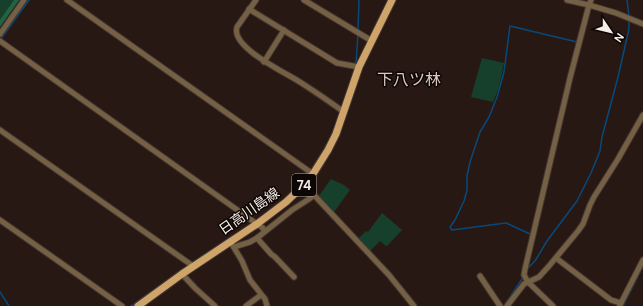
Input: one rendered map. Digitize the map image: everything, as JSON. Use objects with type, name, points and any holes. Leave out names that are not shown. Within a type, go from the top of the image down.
[{"type":"main road","name":"日高川島線","points":[[138,306],[193,266],[232,244],[286,202],[304,185],[313,174],[336,134],[359,67],[392,0]]},
{"type":"street","points":[[0,34],[24,0]]},
{"type":"street","points":[[67,0],[313,174]]},
{"type":"street","points":[[256,0],[236,30],[243,44],[264,62],[302,83],[344,112]]},
{"type":"street","points":[[304,0],[372,41]]},
{"type":"street","points":[[567,0],[590,2],[643,24]]},
{"type":"street","points":[[553,306],[528,282],[524,275],[570,78],[590,2]]},
{"type":"street","points":[[250,9],[337,63],[359,67]]},
{"type":"street","points":[[264,62],[284,30]]},
{"type":"street","points":[[0,41],[258,224],[264,231]]},
{"type":"street","points":[[507,306],[520,289],[528,282],[539,277],[583,224],[594,197],[643,116]]},
{"type":"street","points":[[0,130],[193,266]]},
{"type":"street","points":[[304,185],[389,275],[414,306]]},
{"type":"street","points":[[267,306],[265,299],[250,280],[242,261],[232,244],[250,242],[257,238],[264,231],[314,195]]},
{"type":"street","points":[[286,202],[292,210]]},
{"type":"street","points":[[0,220],[122,306]]},
{"type":"street","points":[[257,238],[294,277]]},
{"type":"street","points":[[556,258],[611,300],[620,305],[643,260]]},
{"type":"street","points":[[182,274],[215,306]]},
{"type":"street","points":[[480,276],[500,306]]},
{"type":"street","points":[[246,306],[261,295]]},
{"type":"green space","points":[[0,0],[19,0],[0,27]]},
{"type":"green space","points":[[14,0],[19,0],[0,27],[0,20]]},
{"type":"green space","points":[[482,58],[504,63],[499,87],[493,102],[471,97]]},
{"type":"green space","points":[[331,179],[344,185],[350,190],[334,212],[319,196]]},
{"type":"green space","points":[[382,213],[402,230],[387,246],[380,241],[370,251],[358,239],[366,231],[368,232]]},
{"type":"waterway","points":[[0,40],[29,0]]},
{"type":"waterway","points":[[358,30],[359,0]]},
{"type":"waterway","points":[[627,0],[629,16]]},
{"type":"waterway","points":[[527,269],[535,261],[547,241],[577,201],[591,173],[600,151],[602,137],[629,29],[629,20]]},
{"type":"waterway","points":[[530,234],[506,223],[452,230],[450,227],[464,201],[467,190],[467,176],[470,162],[480,132],[489,117],[497,97],[504,72],[510,26],[577,42]]},
{"type":"waterway","points":[[356,64],[358,34]]},
{"type":"waterway","points":[[319,158],[330,139],[336,124]]},
{"type":"waterway","points":[[311,170],[316,163]]},
{"type":"waterway","points":[[192,263],[232,236]]},
{"type":"waterway","points":[[131,306],[189,265]]},
{"type":"waterway","points":[[623,306],[643,266]]},
{"type":"waterway","points":[[504,306],[524,276]]},
{"type":"waterway","points":[[0,292],[9,306]]},
{"type":"district","name":"下八ツ林","points":[[409,79]]}]
